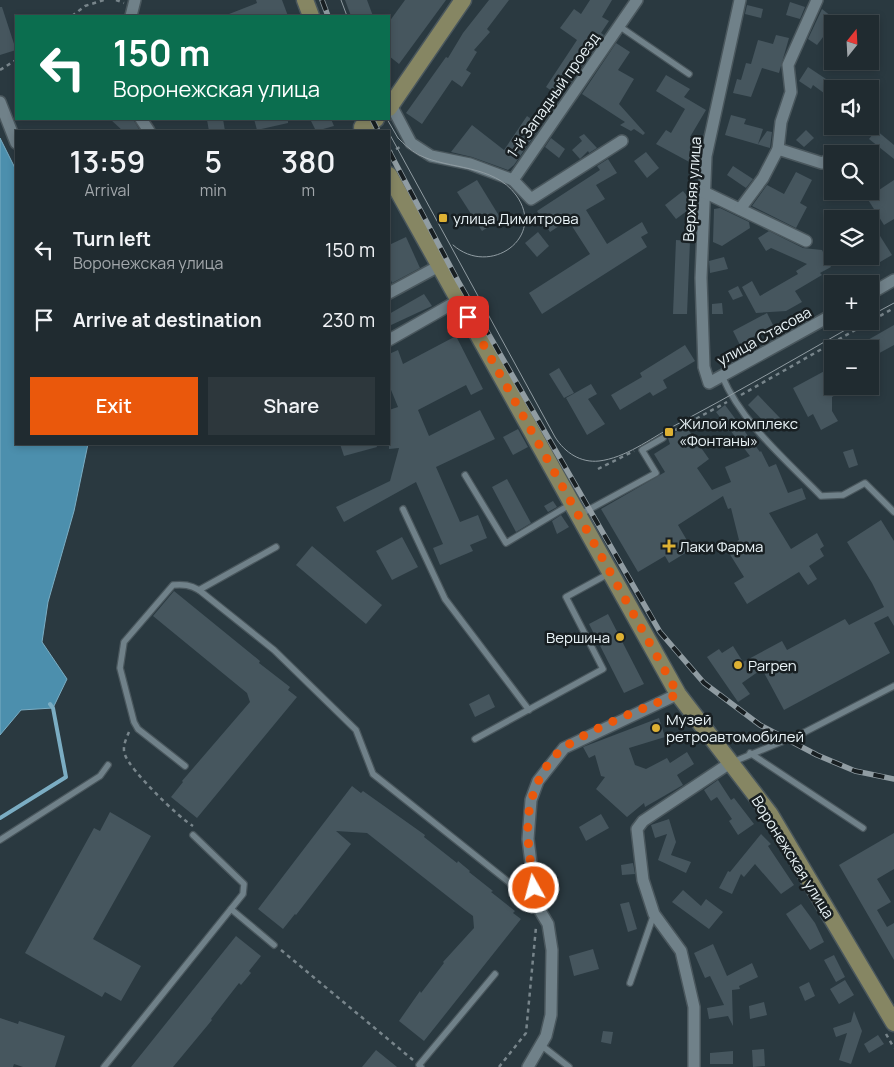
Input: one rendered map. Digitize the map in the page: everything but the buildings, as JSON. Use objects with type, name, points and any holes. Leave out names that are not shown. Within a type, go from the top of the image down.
[{"type":"street","points":[[131,15],[135,0]]},
{"type":"street","points":[[305,0],[311,15]]},
{"type":"street","points":[[390,106],[463,0]]},
{"type":"street","name":"1-й Западный проезд","points":[[390,106],[411,143],[431,156],[470,164],[513,180],[637,0]]},
{"type":"street","name":"Верхняя улица","points":[[709,382],[704,367],[701,278],[706,156],[740,0]]},
{"type":"street","points":[[740,209],[763,178],[778,149],[781,122],[791,92],[788,65],[817,0]]},
{"type":"street","points":[[0,102],[15,140]]},
{"type":"street","points":[[361,126],[374,120]]},
{"type":"street","points":[[513,180],[531,199],[622,141]]},
{"type":"street","points":[[778,149],[822,163],[824,162]]},
{"type":"street","name":"Воронежская улица","points":[[390,177],[678,694],[770,814],[894,1023]]},
{"type":"street","points":[[704,192],[806,241]]},
{"type":"street","points":[[390,292],[440,266]]},
{"type":"street","points":[[879,289],[894,280]]},
{"type":"street","points":[[390,339],[459,300]]},
{"type":"street","name":"улица Стасова","points":[[709,382],[824,319]]},
{"type":"street","points":[[528,1067],[541,1045],[551,1015],[552,950],[548,924],[536,904],[528,839],[528,819],[531,800],[538,781],[564,748],[678,694]]},
{"type":"street","points":[[694,1067],[694,1007],[681,951],[654,914],[643,880],[637,829],[642,822],[730,763]]},
{"type":"lane","points":[[619,26],[689,74]]},
{"type":"lane","points":[[722,376],[748,418],[820,496],[843,495],[865,483],[894,512]]},
{"type":"lane","points":[[466,475],[506,543],[656,473],[642,450],[664,436]]},
{"type":"lane","points":[[403,509],[445,599],[529,710]]},
{"type":"lane","points":[[199,590],[276,546]]},
{"type":"lane","points":[[475,739],[603,669],[566,597],[610,572]]},
{"type":"lane","points":[[186,766],[138,729],[134,722],[120,668],[124,642],[172,586],[190,585],[199,590],[274,650],[356,730],[373,774],[536,904]]},
{"type":"lane","points":[[730,763],[750,753],[805,732],[894,686]]},
{"type":"lane","points":[[750,753],[863,828]]},
{"type":"lane","points":[[0,840],[100,776],[108,765]]},
{"type":"lane","points":[[104,1067],[243,894],[244,884],[193,834]]},
{"type":"lane","points":[[231,909],[274,945]]},
{"type":"lane","points":[[630,983],[654,914]]},
{"type":"lane","points":[[419,1066],[495,974]]},
{"type":"lane","points":[[541,1045],[569,1067]]},
{"type":"path","points":[[73,15],[85,6],[104,0]]},
{"type":"path","points":[[0,70],[15,61]]},
{"type":"path","points":[[664,436],[894,308]]},
{"type":"path","points":[[598,469],[640,448]]},
{"type":"path","points":[[134,722],[125,743],[125,755],[138,774],[177,815],[194,826],[193,834]]},
{"type":"path","points":[[499,1067],[526,1033],[536,925],[548,924]]},
{"type":"path","points":[[274,945],[419,1066]]},
{"type":"water","points":[[0,138],[15,168],[15,445],[88,445],[74,511],[48,602],[42,642],[67,679],[53,708],[21,710],[0,735]]},
{"type":"waterway","points":[[0,818],[66,777],[53,708],[50,704]]},
{"type":"tram line","points":[[341,0],[347,15]]},
{"type":"tram line","points":[[388,120],[398,138]]},
{"type":"tram line","points":[[390,135],[555,437],[564,448],[580,459],[599,461],[628,452],[845,330]]},
{"type":"tram line","points":[[398,138],[410,149],[431,160],[470,169],[496,178],[516,195],[524,211],[524,225],[519,238],[510,248],[497,255],[483,257],[468,254],[453,245]]},
{"type":"tram line","points":[[879,311],[894,303]]},
{"type":"railway","points":[[322,0],[328,15]]},
{"type":"railway","points":[[372,120],[378,130]]},
{"type":"railway","points":[[390,153],[458,281],[660,632],[704,683],[760,725],[817,755],[855,771],[894,779]]},
{"type":"place","name":"улица Димитрова","points":[[443,218]]},
{"type":"place","name":"Жилой комплекс «Фонтаны»","points":[[669,432]]},
{"type":"place","name":"Лаки Фарма","points":[[669,546]]},
{"type":"place","name":"Вершина","points":[[620,637]]},
{"type":"place","name":"Parpen","points":[[738,665]]},
{"type":"place","name":"Музей ретроавтомобилей","points":[[656,728]]},
{"type":"route","points":[[468,317],[678,694],[585,736],[564,748],[550,764],[538,781],[531,800],[528,819],[528,839],[534,888]]}]
